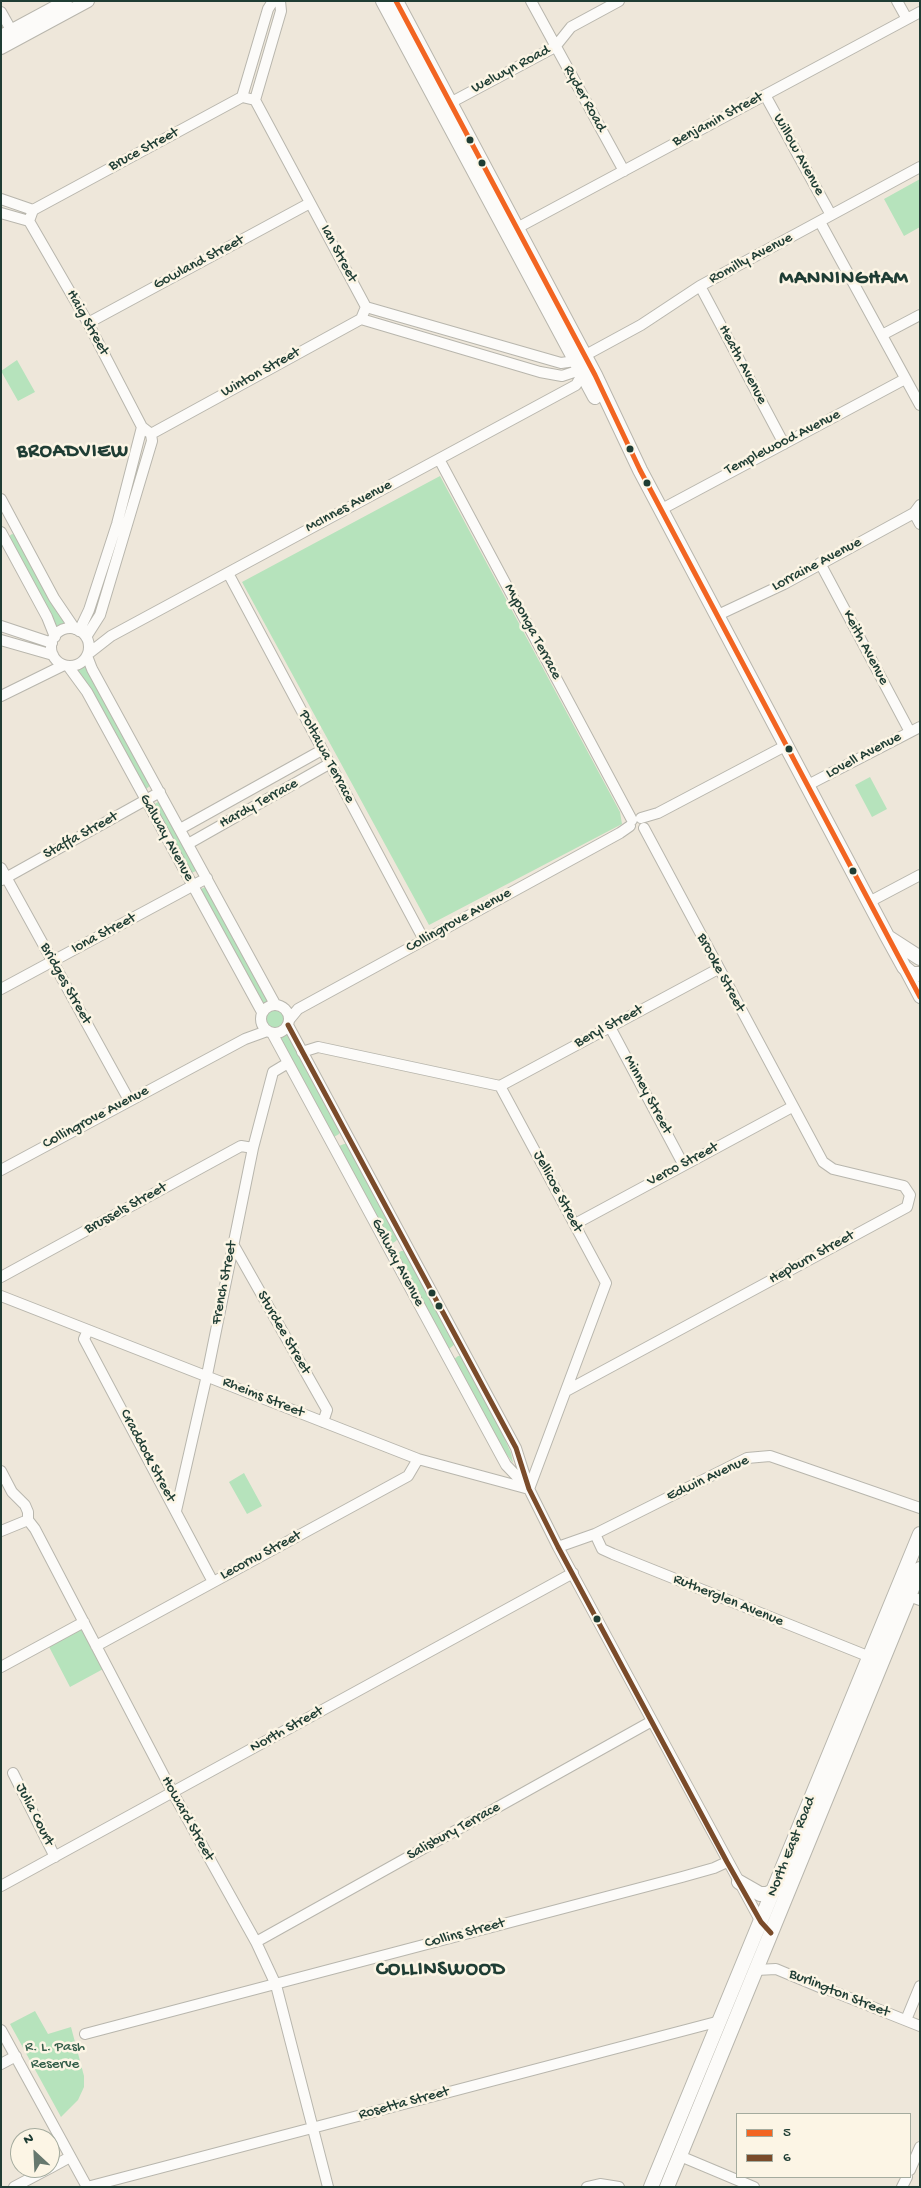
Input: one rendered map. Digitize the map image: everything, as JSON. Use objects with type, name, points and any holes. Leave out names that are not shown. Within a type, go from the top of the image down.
[{"type":"highway","points":[[383,1],[445,106],[583,367],[662,509],[904,967],[912,974],[920,974]]},
{"type":"highway","points":[[396,1],[445,106]]},
{"type":"highway","points":[[887,936],[920,958]]},
{"type":"highway","name":"North East Road","points":[[667,2187],[756,1970],[775,1890],[870,1657],[908,1596],[920,1534]]},
{"type":"highway","name":"North East Road","points":[[651,2187],[720,2021],[766,1928],[920,1569]]},
{"type":"highway","points":[[739,1882],[760,1894],[767,1894],[775,1890]]},
{"type":"highway","points":[[666,2150],[680,2156]]},
{"type":"main road","points":[[1,48],[10,35],[66,1]]},
{"type":"main road","points":[[10,35],[88,1]]},
{"type":"main road","points":[[904,967],[920,996]]},
{"type":"street","points":[[273,1],[268,9],[242,97],[255,100],[281,11],[280,1]]},
{"type":"street","name":"Ryder Road","points":[[531,1],[555,48],[624,170]]},
{"type":"street","name":"Welwyn Road","points":[[445,106],[555,48],[571,27],[619,1]]},
{"type":"street","points":[[897,1],[906,19]]},
{"type":"street","points":[[1,12],[10,35]]},
{"type":"street","name":"Benjamin Street","points":[[511,231],[920,12]]},
{"type":"street","name":"Willow Avenue","points":[[765,95],[832,215]]},
{"type":"street","name":"Bruce Street","points":[[33,210],[242,97]]},
{"type":"street","name":"Ian Street","points":[[255,100],[366,307]]},
{"type":"street","name":"Romilly Avenue","points":[[583,367],[641,325],[700,286],[920,167]]},
{"type":"street","points":[[1,199],[33,210],[29,221],[1,213]]},
{"type":"street","name":"Gowland Street","points":[[88,323],[310,203]]},
{"type":"street","name":"Haig Street","points":[[29,221],[88,323],[142,427],[151,434]]},
{"type":"street","points":[[820,222],[920,405]]},
{"type":"street","name":"Heath Avenue","points":[[700,286],[784,444]]},
{"type":"street","points":[[366,307],[561,363],[583,367],[562,376],[540,372],[361,319],[366,307]]},
{"type":"street","points":[[882,335],[920,315]]},
{"type":"street","name":"Winton Street","points":[[151,434],[361,319]]},
{"type":"street","name":"McInnes Avenue","points":[[88,655],[106,637],[576,385],[583,367]]},
{"type":"street","name":"Templewood Avenue","points":[[662,509],[905,378]]},
{"type":"street","points":[[82,634],[117,524],[142,427]]},
{"type":"street","points":[[106,637],[97,632],[100,615],[146,465],[152,441],[151,434]]},
{"type":"street","name":"Myponga Terrace","points":[[440,459],[626,806],[638,824]]},
{"type":"street","points":[[1,499],[54,598],[82,634],[88,655],[79,664],[66,666],[37,677],[1,696]]},
{"type":"street","points":[[917,509],[920,524]]},
{"type":"street","name":"Lorraine Avenue","points":[[718,616],[784,584],[917,509]]},
{"type":"street","points":[[1,532],[47,617],[53,640],[53,656],[46,669],[37,677]]},
{"type":"street","name":"Keith Avenue","points":[[820,564],[910,732]]},
{"type":"street","name":"Poltawa Terrace","points":[[228,573],[424,940]]},
{"type":"street","points":[[82,634],[100,615]]},
{"type":"street","points":[[1,626],[53,640]]},
{"type":"street","points":[[53,640],[64,630],[82,634]]},
{"type":"street","name":"McInnes Avenue","points":[[82,634],[106,637]]},
{"type":"street","points":[[1,640],[53,656],[66,666]]},
{"type":"street","points":[[38,651],[45,661],[46,669]]},
{"type":"street","name":"Galway Avenue","points":[[88,655],[92,669],[275,1004]]},
{"type":"street","name":"Galway Avenue","points":[[66,666],[87,692],[262,1012]]},
{"type":"street","name":"Lovell Avenue","points":[[808,785],[920,727]]},
{"type":"street","name":"Collingrove Avenue","points":[[288,1023],[298,1009],[787,745]]},
{"type":"street","name":"Hardy Terrace","points":[[180,829],[322,750]]},
{"type":"street","name":"Hardy Terrace","points":[[188,844],[329,764]]},
{"type":"street","name":"Staffa Street","points":[[3,875],[160,792]]},
{"type":"street","name":"Brooke Street","points":[[638,824],[648,839],[792,1106]]},
{"type":"street","name":"Bridges Street","points":[[3,875],[129,1100]]},
{"type":"street","points":[[869,902],[920,875]]},
{"type":"street","name":"Iona Street","points":[[1,989],[207,878]]},
{"type":"street","name":"Beryl Street","points":[[500,1086],[718,969]]},
{"type":"street","points":[[275,1004],[286,1009],[288,1023],[279,1033],[267,1030],[262,1012],[275,1004]]},
{"type":"street","name":"Collingrove Avenue","points":[[286,1009],[298,1009]]},
{"type":"street","name":"Galway Avenue","points":[[288,1023],[516,1448],[529,1489],[558,1547],[727,1862],[766,1928]]},
{"type":"street","name":"Minney Street","points":[[610,1027],[683,1164]]},
{"type":"street","name":"Collingrove Avenue","points":[[1,1170],[129,1100],[245,1039],[267,1030]]},
{"type":"street","name":"Galway Avenue","points":[[267,1030],[288,1063],[506,1465],[529,1489]]},
{"type":"street","points":[[302,1052],[318,1046],[500,1086]]},
{"type":"street","name":"French Street","points":[[176,1512],[207,1375],[253,1148],[273,1072],[288,1063]]},
{"type":"street","name":"Jellicoe Street","points":[[500,1086],[606,1283],[529,1489]]},
{"type":"street","name":"Verco Street","points":[[575,1224],[792,1106]]},
{"type":"street","name":"Hepburn Street","points":[[566,1391],[907,1207],[910,1195],[904,1186],[833,1169],[823,1162],[792,1106]]},
{"type":"street","name":"Brussels Street","points":[[1,1276],[241,1146],[253,1148]]},
{"type":"street","name":"Sturdee Street","points":[[233,1244],[327,1410],[323,1422]]},
{"type":"street","name":"Rheims Street","points":[[1,1296],[418,1459],[529,1489]]},
{"type":"street","name":"Craddock Street","points":[[88,1330],[84,1339],[214,1582]]},
{"type":"street","name":"Edwin Avenue","points":[[558,1547],[595,1534],[747,1458],[770,1456],[920,1508]]},
{"type":"street","name":"Lecornu Street","points":[[96,1646],[408,1476],[418,1459]]},
{"type":"street","name":"Howard Street","points":[[1,1471],[12,1492],[25,1505],[28,1512],[28,1520],[35,1529],[173,1793],[256,1942],[276,1984],[328,2187]]},
{"type":"street","points":[[1,1532],[28,1520]]},
{"type":"street","name":"Rutherglen Avenue","points":[[595,1534],[602,1549],[613,1554],[870,1657]]},
{"type":"street","name":"North Street","points":[[1,1886],[573,1573]]},
{"type":"street","points":[[1,1667],[84,1622]]},
{"type":"street","name":"Salisbury Terrace","points":[[256,1942],[652,1722]]},
{"type":"street","name":"Julia Court","points":[[13,1773],[55,1857]]},
{"type":"street","name":"Collins Street","points":[[85,2034],[714,1868],[727,1862]]},
{"type":"street","name":"Burlington Street","points":[[756,1970],[776,1969],[920,2026]]},
{"type":"street","points":[[906,2020],[920,1986]]},
{"type":"street","name":"Rosetta Street","points":[[87,2187],[720,2021]]},
{"type":"street","points":[[1,2030],[87,2187]]},
{"type":"street","points":[[1,2064],[16,2056]]},
{"type":"street","points":[[911,2168],[920,2147]]},
{"type":"street","points":[[680,2156],[754,2187]]},
{"type":"street","points":[[60,2162],[70,2157]]},
{"type":"street","points":[[14,2187],[31,2178]]},
{"type":"street","points":[[587,2187],[600,2184],[619,2187]]},
{"type":"green space","points":[[920,179],[920,227],[904,236],[884,199]]},
{"type":"green space","points":[[17,360],[35,392],[18,401],[1,371]]},
{"type":"green space","points":[[440,476],[620,812],[622,824],[429,925],[242,582]]},
{"type":"green space","points":[[12,534],[16,535],[68,624],[54,630],[8,537]]},
{"type":"green space","points":[[85,664],[151,785],[146,789],[74,669]]},
{"type":"green space","points":[[870,777],[887,809],[872,817],[855,785]]},
{"type":"green space","points":[[160,802],[197,869],[196,871],[191,873],[153,805]]},
{"type":"green space","points":[[205,887],[270,1001],[261,1006],[199,890]]},
{"type":"green space","points":[[275,1008],[283,1011],[286,1019],[283,1027],[275,1030],[267,1027],[264,1019],[267,1011]]},
{"type":"green space","points":[[287,1034],[340,1131],[333,1138],[278,1039]]},
{"type":"green space","points":[[347,1144],[398,1238],[391,1244],[339,1146]]},
{"type":"green space","points":[[404,1251],[455,1344],[449,1349],[396,1255]]},
{"type":"green space","points":[[458,1356],[462,1356],[498,1424],[511,1453],[513,1463],[499,1444],[453,1360]]},
{"type":"green space","points":[[244,1473],[262,1506],[247,1514],[229,1482]]},
{"type":"green space","points":[[82,1625],[105,1668],[70,1687],[47,1643]]},
{"type":"green space","name":"R. L. Pash Reserve","points":[[35,2011],[48,2034],[71,2027],[84,2076],[84,2087],[78,2100],[61,2117],[10,2024]]},
{"type":"transit line","name":"5","points":[[396,1],[595,375],[640,470],[920,997]]},
{"type":"transit line","name":"6","points":[[288,1025],[516,1448],[529,1489],[558,1547],[727,1862],[761,1922],[771,1933]]},
{"type":"district","name":"MANNINGHAM","points":[[844,280]]},
{"type":"district","name":"BROADVIEW","points":[[73,453]]},
{"type":"district","name":"COLLINSWOOD","points":[[441,1971]]}]
